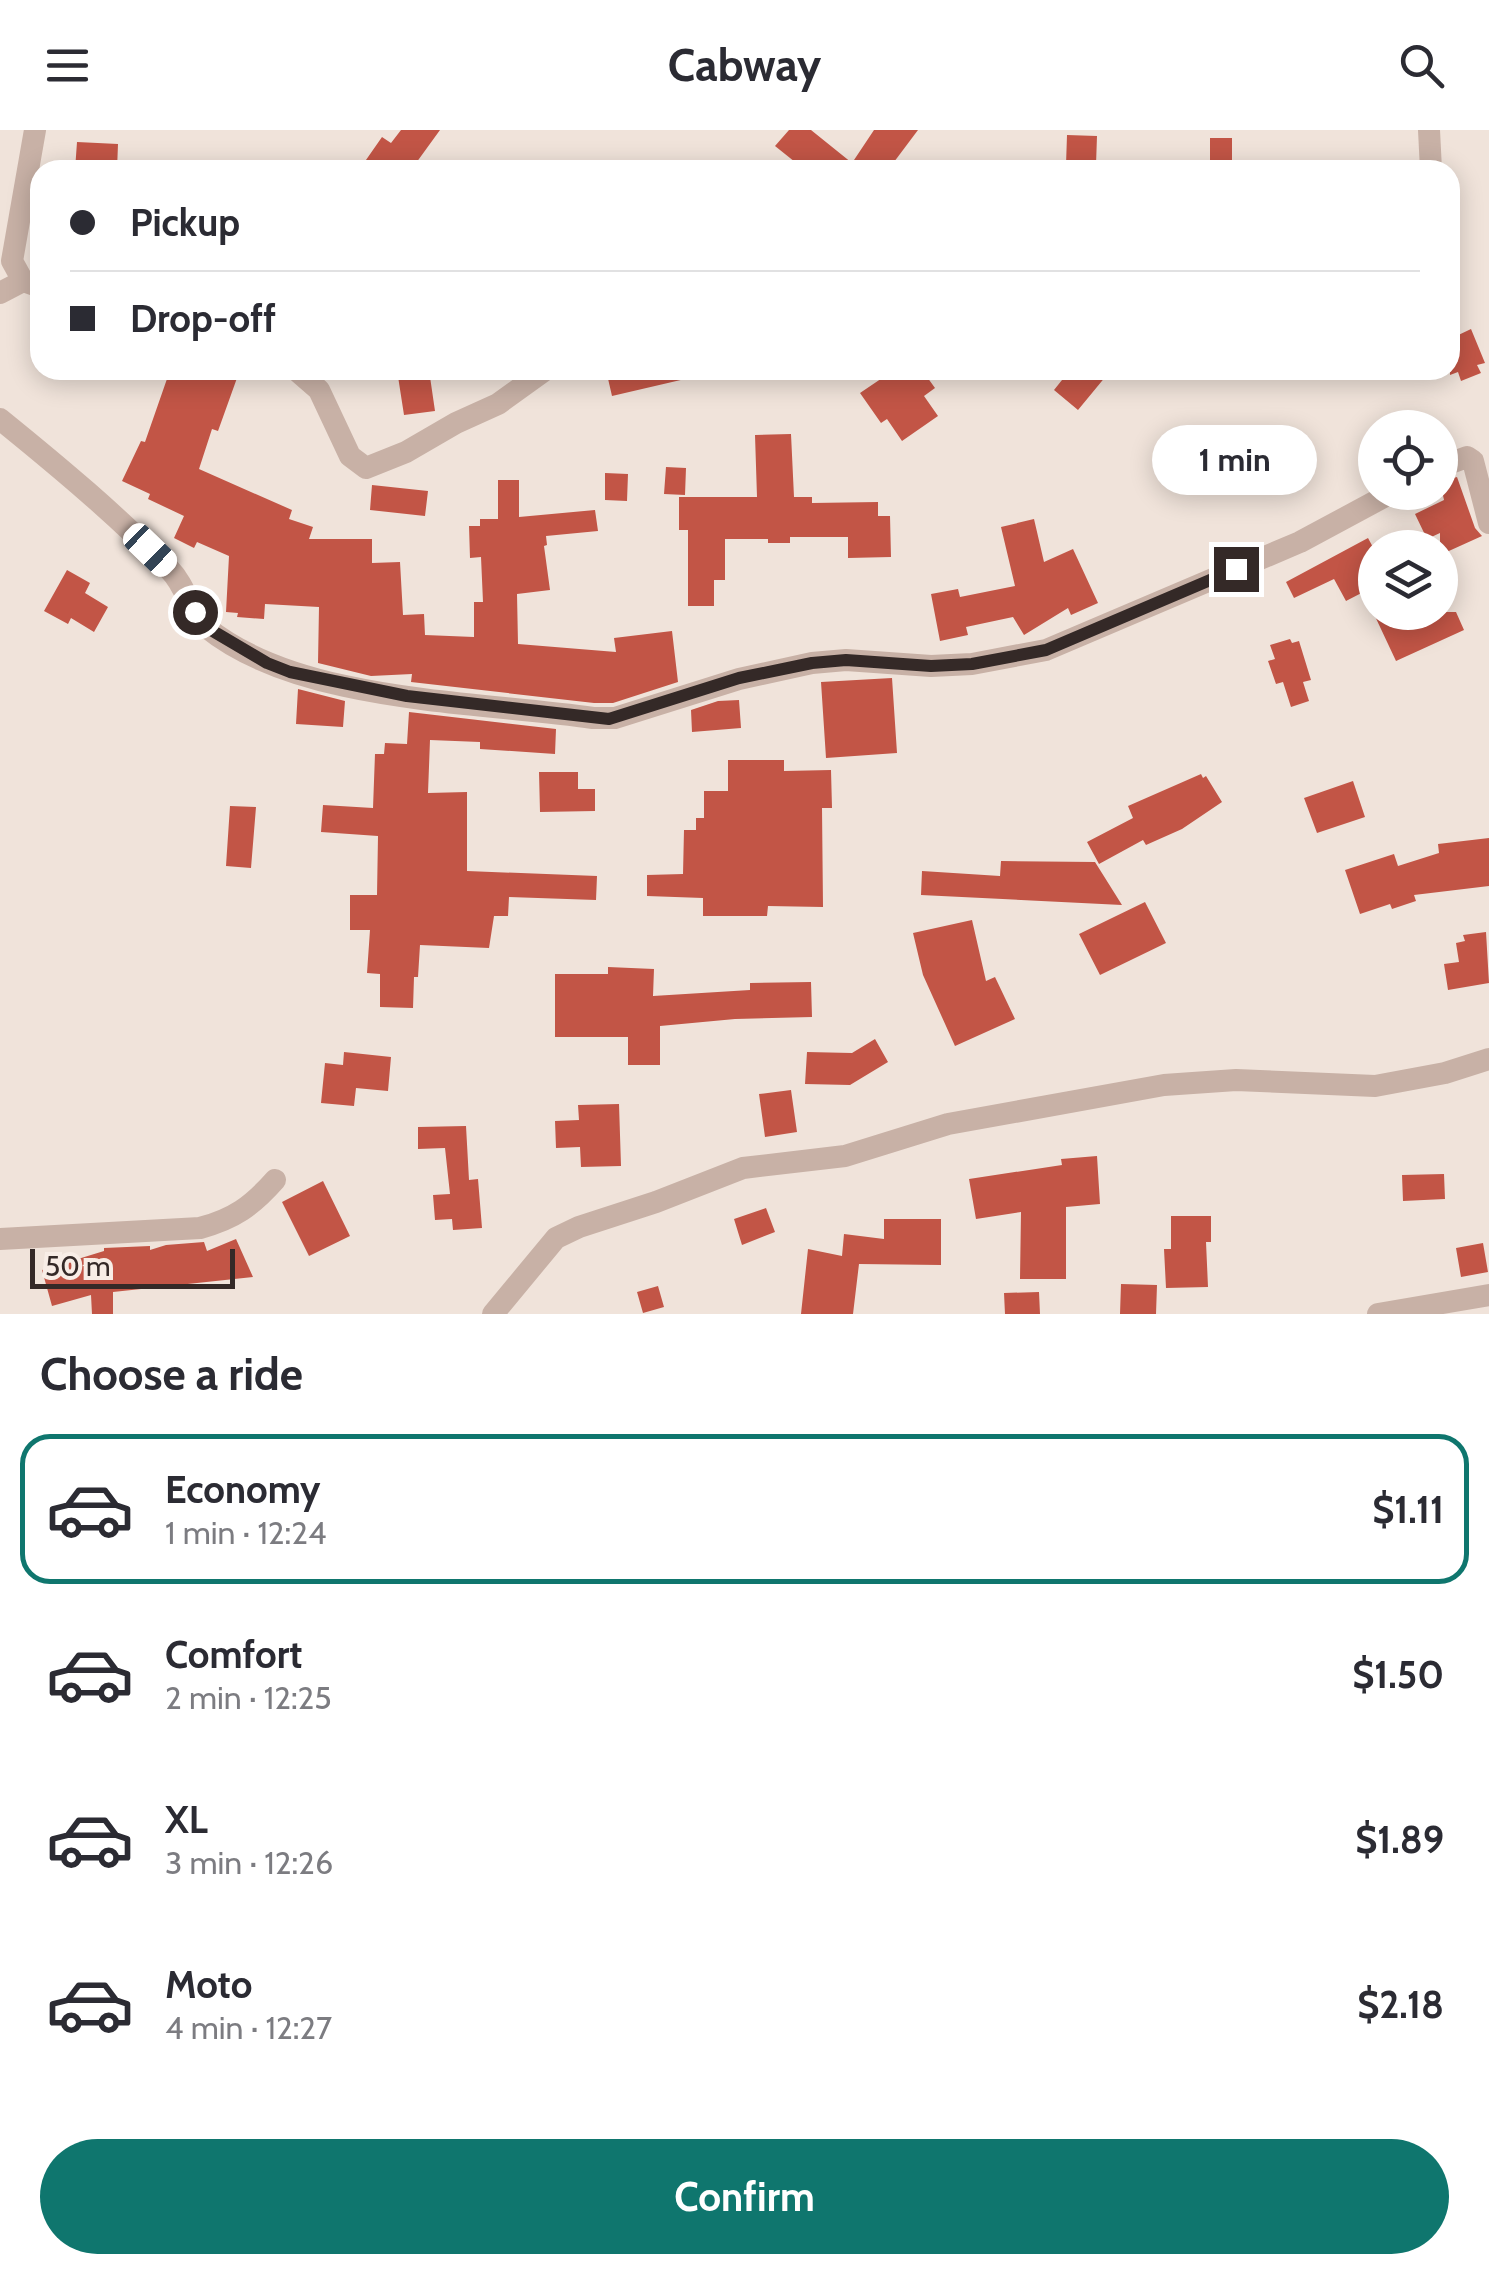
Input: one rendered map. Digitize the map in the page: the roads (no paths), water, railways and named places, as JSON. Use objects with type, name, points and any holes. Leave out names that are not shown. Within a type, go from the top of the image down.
[{"type":"street","points":[[30,283],[12,261],[12,252],[34,130]]},
{"type":"street","points":[[1430,130],[1431,160]]},
{"type":"street","points":[[0,293],[30,284]]},
{"type":"street","points":[[308,380],[319,390],[350,456],[366,468],[406,452],[498,404],[531,380]]},
{"type":"street","points":[[0,419],[173,573],[206,627],[267,663],[290,672],[407,696],[592,718],[615,718],[739,678],[812,663],[846,660],[931,666],[972,664],[1046,650],[1300,542],[1360,510]]},
{"type":"street","points":[[1458,460],[1467,456],[1473,461],[1489,523]]},
{"type":"street","points":[[493,1314],[556,1238],[743,1168],[845,1156],[948,1124],[1164,1085],[1236,1080],[1375,1086],[1445,1073],[1489,1059]]},
{"type":"street","points":[[0,1239],[200,1228],[226,1222],[250,1208],[275,1180]]},
{"type":"street","points":[[1378,1314],[1489,1294]]}]
